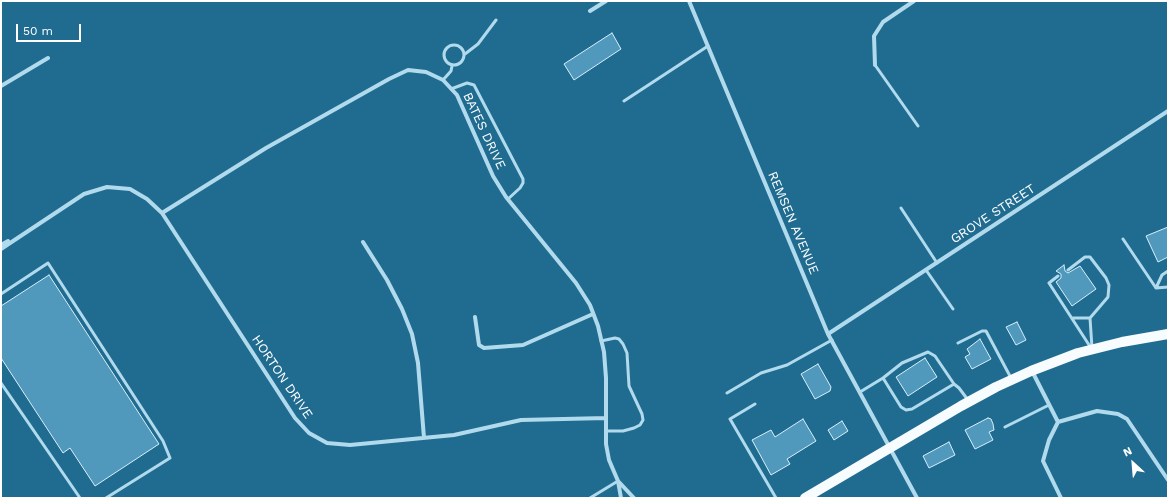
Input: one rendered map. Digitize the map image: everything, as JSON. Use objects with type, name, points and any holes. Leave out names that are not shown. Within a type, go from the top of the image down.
[{"type":"main road","points":[[805,498],[890,447],[970,402],[1031,371],[1092,350],[1168,334]]},
{"type":"street","points":[[590,11],[606,1]]},
{"type":"street","name":"REMSEN AVENUE","points":[[688,1],[828,334],[917,498]]},
{"type":"street","points":[[875,65],[874,36],[883,22],[914,1]]},
{"type":"street","points":[[1,86],[48,58]]},
{"type":"street","name":"BATES DRIVE","points":[[162,213],[266,148],[389,79],[408,70],[426,72],[443,80],[457,95],[493,176],[508,199],[576,283],[593,314],[601,341],[606,378],[606,431],[609,460],[618,481],[621,498]]},
{"type":"street","name":"GROVE STREET","points":[[828,334],[1168,111]]},
{"type":"street","name":"HORTON DRIVE","points":[[1,249],[84,194],[107,187],[130,189],[147,199],[162,213],[295,418],[309,433],[327,443],[350,445],[454,435],[520,420],[606,418]]},
{"type":"street","name":"HORTON DRIVE","points":[[1,245],[23,234]]},
{"type":"street","points":[[363,242],[390,286],[412,334],[418,363],[424,438]]},
{"type":"street","points":[[475,317],[480,345],[484,348],[523,345],[593,314]]},
{"type":"street","points":[[1031,371],[1058,422]]},
{"type":"street","points":[[1060,498],[1043,461],[1049,440],[1058,422],[1097,411],[1122,416],[1127,419],[1168,480]]},
{"type":"street","name":"BATES DRIVE","points":[[618,481],[634,498]]},
{"type":"lane","points":[[452,66],[461,63],[464,54],[478,44],[496,20]]},
{"type":"lane","points":[[452,66],[444,59],[446,49],[455,45],[461,48],[464,54]]},
{"type":"lane","points":[[624,101],[708,46]]},
{"type":"lane","points":[[875,65],[918,126]]},
{"type":"lane","points":[[443,80],[451,71],[452,66]]},
{"type":"lane","points":[[451,88],[467,83],[474,85],[523,179],[523,184],[508,199]]},
{"type":"lane","points":[[901,208],[937,262]]},
{"type":"lane","points":[[1123,239],[1156,288]]},
{"type":"lane","points":[[1068,270],[1085,257],[1090,257],[1106,278],[1108,285],[1108,297],[1090,318],[1092,350]]},
{"type":"lane","points":[[1,294],[48,263],[163,441],[170,458],[106,498]]},
{"type":"lane","points":[[926,270],[953,308]]},
{"type":"lane","points":[[1156,288],[1162,275],[1168,271]]},
{"type":"lane","points":[[1058,276],[1049,283],[1073,318],[1092,350]]},
{"type":"lane","points":[[1156,288],[1168,287]]},
{"type":"lane","points":[[1073,318],[1090,318]]},
{"type":"lane","points":[[958,343],[982,331],[986,332],[1012,380]]},
{"type":"lane","points":[[601,341],[614,338],[619,339],[623,344],[626,353],[629,386],[642,414],[643,420],[640,425],[629,429],[606,431]]},
{"type":"lane","points":[[728,393],[761,373],[787,365],[832,340]]},
{"type":"lane","points":[[860,392],[883,378],[896,367],[928,352],[935,356],[954,384],[970,402]]},
{"type":"lane","points":[[883,378],[901,407],[906,410],[912,409],[954,384]]},
{"type":"lane","points":[[1,383],[3,390],[80,498]]},
{"type":"lane","points":[[755,404],[730,419],[776,498]]},
{"type":"lane","points":[[1005,428],[1049,405]]},
{"type":"lane","points":[[593,497],[618,481]]},
{"type":"building","points":[[612,33],[621,49],[574,80],[564,64]]},
{"type":"building","points":[[1168,227],[1168,257],[1158,262],[1146,236]]},
{"type":"building","points":[[1064,265],[1065,271],[1068,273],[1080,266],[1096,289],[1072,306],[1056,282],[1061,278],[1061,274],[1056,271]]},
{"type":"building","points":[[49,275],[159,444],[95,486],[70,448],[63,453],[1,358],[1,306]]},
{"type":"building","points":[[1017,322],[1026,340],[1016,345],[1006,327]]},
{"type":"building","points":[[980,339],[991,359],[972,369],[965,357],[970,354],[967,349]]},
{"type":"building","points":[[925,358],[937,377],[908,396],[896,377]]},
{"type":"building","points":[[818,364],[831,387],[830,391],[815,399],[801,374]]},
{"type":"building","points":[[988,418],[991,419],[993,424],[994,430],[989,432],[993,440],[975,449],[965,430]]},
{"type":"building","points":[[803,419],[816,441],[787,459],[790,464],[771,475],[752,440],[771,430],[775,437]]},
{"type":"building","points":[[842,421],[848,431],[834,440],[828,430]]},
{"type":"building","points":[[949,442],[955,455],[929,468],[923,456]]}]
